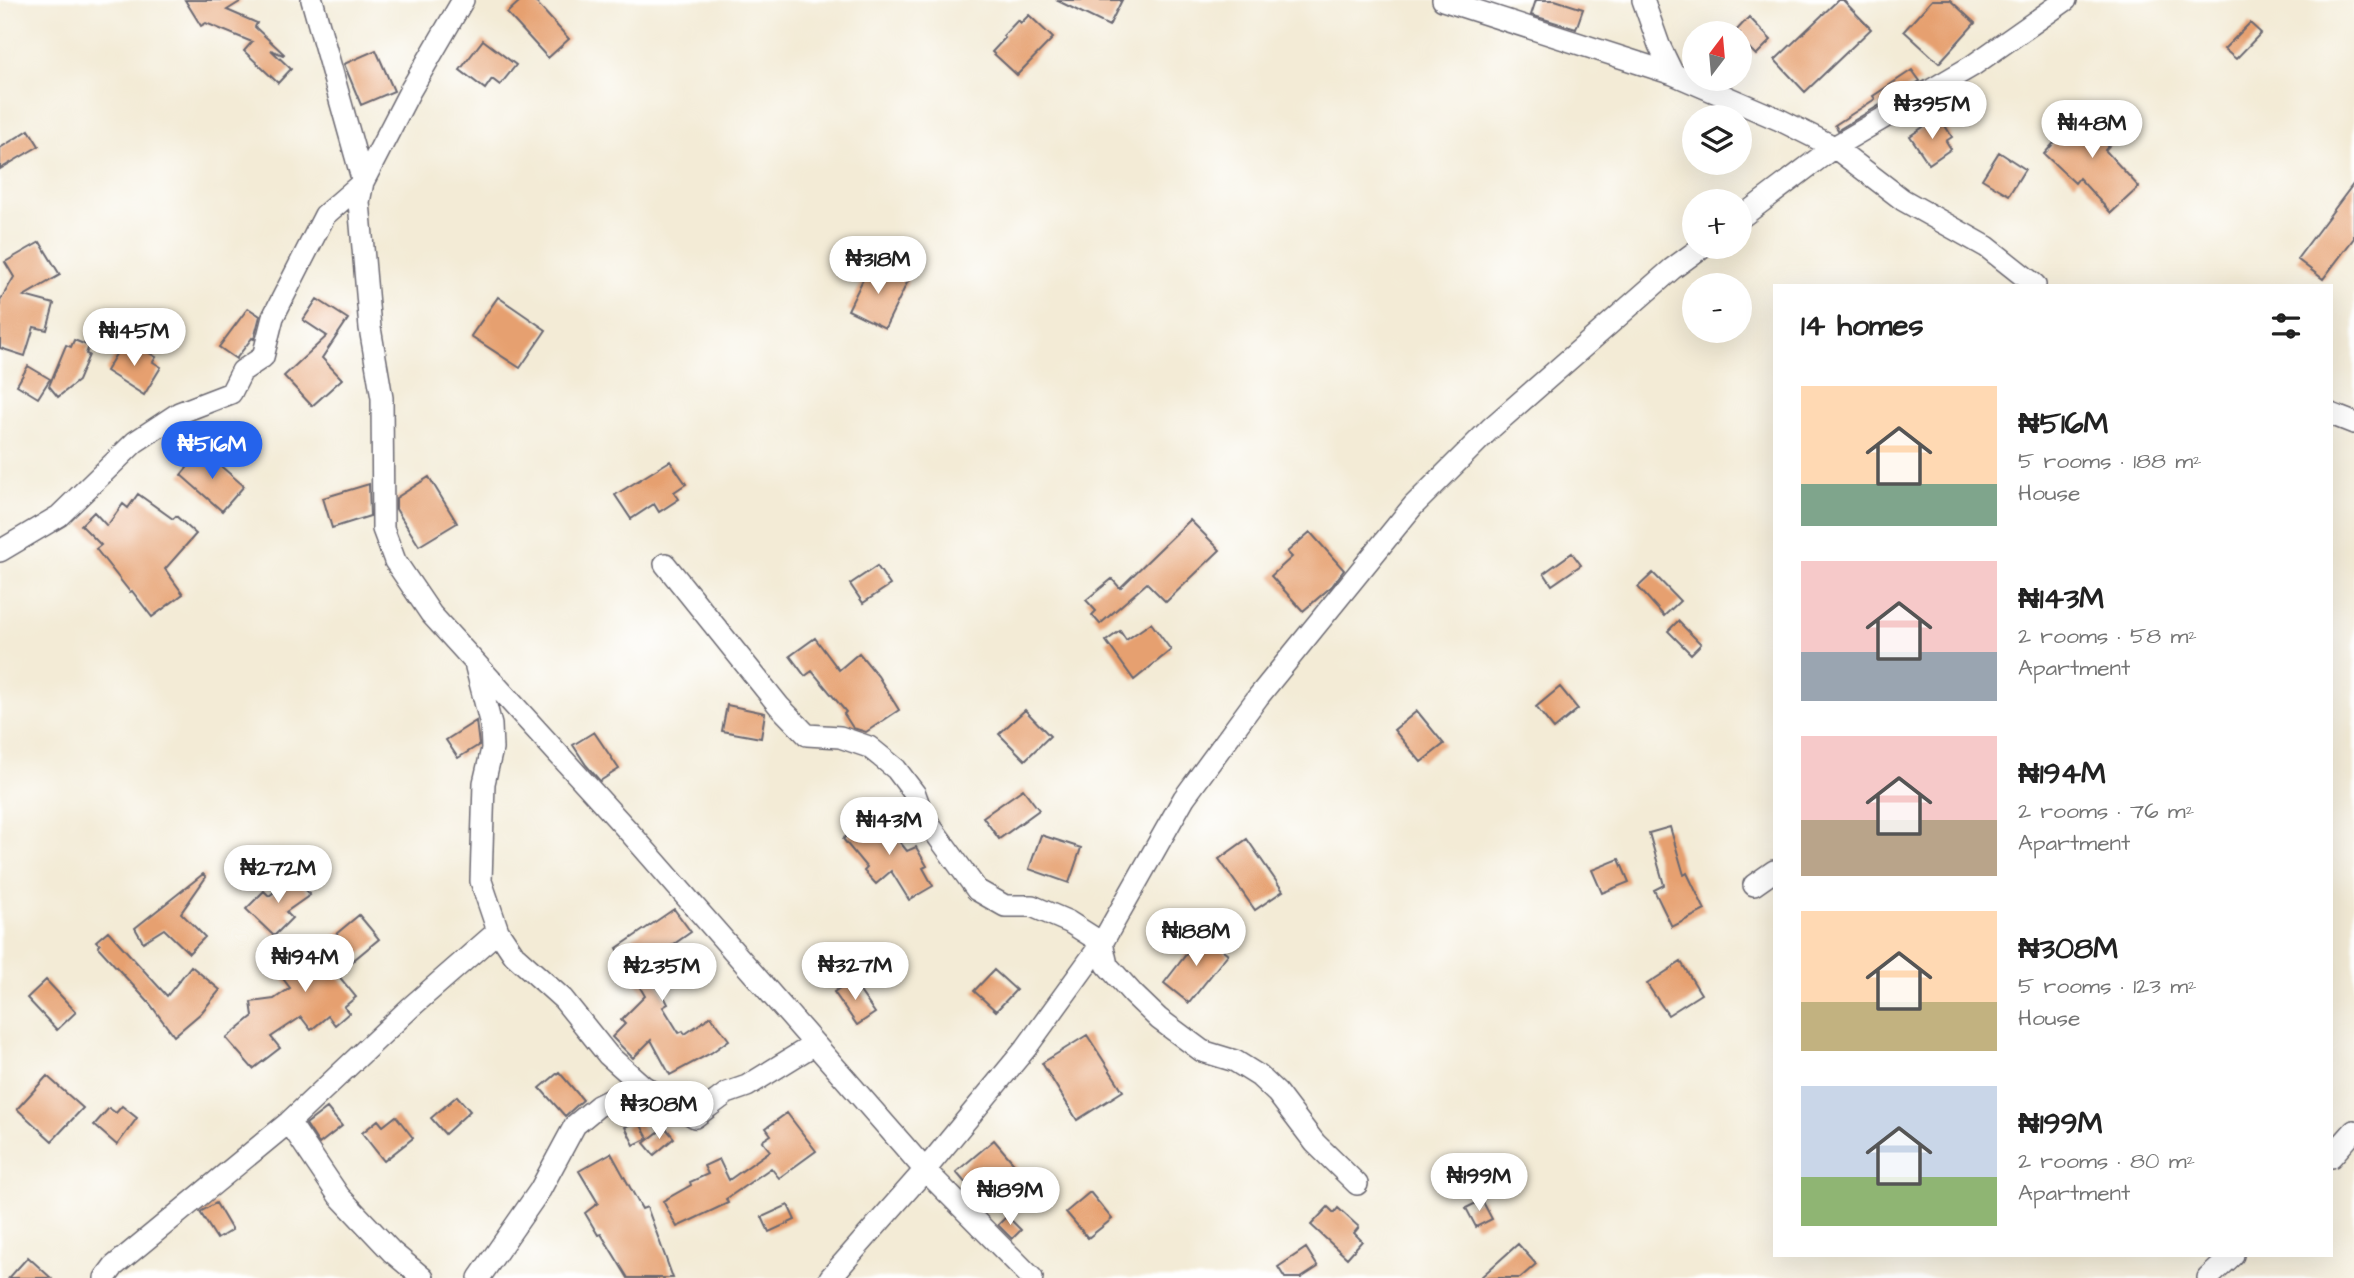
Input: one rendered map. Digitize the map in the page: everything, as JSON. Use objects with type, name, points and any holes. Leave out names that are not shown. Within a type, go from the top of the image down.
[{"type":"street","points":[[312,0],[363,182]]},
{"type":"street","points":[[463,0],[410,92],[363,182],[359,202],[370,328],[382,398],[383,529],[395,561],[431,614],[475,665],[632,835],[925,1170],[1032,1278]]},
{"type":"street","points":[[1443,0],[1673,74],[1780,120],[1834,148],[1903,200],[1987,247],[2034,284]]},
{"type":"street","points":[[1643,0],[1658,45],[1673,74]]},
{"type":"street","points":[[1752,209],[1834,148],[1972,66],[2066,0]]},
{"type":"street","points":[[0,551],[59,516],[135,442],[179,413],[231,393],[242,371],[263,357],[273,317],[325,215],[363,182]]},
{"type":"street","points":[[830,1278],[925,1170],[1026,1048],[1102,943],[1184,798],[1258,697],[1413,506],[1491,428],[1686,259]]},
{"type":"street","points":[[2333,415],[2354,423]]},
{"type":"street","points":[[665,564],[779,706],[807,736],[840,737],[869,747],[896,769],[915,794],[923,816],[977,890],[1005,906],[1032,906],[1069,922],[1102,943],[1107,965],[1159,1019],[1202,1051],[1235,1061],[1258,1076],[1277,1093],[1315,1143],[1357,1184]]},
{"type":"street","points":[[475,665],[491,725],[492,749],[484,783],[481,881],[498,931],[514,955],[563,999],[608,1055],[643,1086],[695,1117],[727,1093],[747,1086],[815,1044]]},
{"type":"street","points":[[1754,885],[1773,872]]},
{"type":"street","points":[[105,1278],[114,1266],[289,1122],[411,1007],[498,931]]},
{"type":"street","points":[[479,1278],[540,1190],[575,1125],[598,1106],[643,1086]]},
{"type":"street","points":[[289,1122],[339,1196],[392,1252],[422,1278]]},
{"type":"street","points":[[2333,1155],[2354,1132]]},
{"type":"street","points":[[2208,1278],[2231,1257]]},
{"type":"building","points":[[185,0],[243,0],[227,10],[257,23],[255,27],[284,54],[271,50],[291,69],[278,83],[244,51],[252,42],[206,23],[201,26]]},
{"type":"building","points":[[521,0],[534,0],[569,39],[548,58],[507,13]]},
{"type":"building","points":[[1056,0],[1122,0],[1109,26]]},
{"type":"building","points":[[1536,0],[1555,0],[1583,9],[1576,29],[1531,15]]},
{"type":"building","points":[[1838,0],[1843,0],[1871,29],[1805,92],[1775,60]]},
{"type":"building","points":[[1932,0],[1950,0],[1975,23],[1939,63],[1904,31]]},
{"type":"building","points":[[1029,15],[1053,38],[1017,75],[992,52],[1018,20],[1021,23]]},
{"type":"building","points":[[1749,17],[1771,40],[1756,55],[1752,51],[1752,21],[1745,21]]},
{"type":"building","points":[[2250,23],[2261,33],[2236,59],[2224,49]]},
{"type":"building","points":[[483,40],[516,65],[500,85],[492,79],[485,89],[460,70]]},
{"type":"building","points":[[376,50],[394,91],[361,105],[344,64]]},
{"type":"building","points":[[1912,70],[1920,81],[1838,130],[1835,125]]},
{"type":"building","points":[[2086,107],[2118,136],[2105,150],[2139,187],[2111,213],[2079,178],[2075,183],[2044,154]]},
{"type":"building","points":[[1932,121],[1937,129],[1944,124],[1952,137],[1946,141],[1951,149],[1929,164],[1910,136]]},
{"type":"building","points":[[29,130],[39,146],[0,169],[0,148]]},
{"type":"building","points":[[1999,152],[2025,169],[2009,195],[1982,179]]},
{"type":"building","points":[[2354,183],[2354,238],[2323,279],[2297,259]]},
{"type":"building","points":[[40,242],[60,275],[24,296],[54,304],[47,330],[34,327],[25,356],[0,348],[0,301],[14,277],[5,262]]},
{"type":"building","points":[[871,263],[908,281],[885,328],[848,310]]},
{"type":"building","points":[[498,297],[546,330],[520,368],[471,336]]},
{"type":"building","points":[[317,299],[348,319],[322,358],[342,379],[312,406],[284,376],[327,336],[303,320]]},
{"type":"building","points":[[248,308],[260,316],[254,339],[252,338],[236,359],[219,347]]},
{"type":"building","points":[[74,340],[89,346],[86,354],[89,355],[78,381],[58,397],[49,386],[66,345],[71,347]]},
{"type":"building","points":[[122,344],[135,352],[138,347],[156,357],[153,362],[161,367],[144,395],[106,371]]},
{"type":"building","points":[[28,366],[50,379],[38,398],[17,385]]},
{"type":"building","points":[[202,450],[244,486],[222,511],[181,475]]},
{"type":"building","points":[[670,461],[686,484],[674,492],[679,499],[659,512],[654,504],[631,519],[615,495]]},
{"type":"building","points":[[429,477],[457,523],[419,546],[396,509],[396,498]]},
{"type":"building","points":[[369,484],[370,516],[332,528],[323,498]]},
{"type":"building","points":[[138,494],[173,519],[176,516],[196,534],[165,569],[183,594],[152,617],[96,549],[101,545],[81,525],[94,512],[107,526],[123,504],[128,508]]},
{"type":"building","points":[[1190,520],[1220,550],[1166,602],[1147,583],[1100,624],[1092,615],[1096,611],[1086,600],[1112,579],[1120,588]]},
{"type":"building","points":[[1310,532],[1344,570],[1332,586],[1303,611],[1271,576],[1292,557],[1287,552]]},
{"type":"building","points":[[1572,553],[1581,565],[1552,585],[1544,573]]},
{"type":"building","points":[[877,566],[890,585],[863,603],[850,584]]},
{"type":"building","points":[[1653,573],[1680,601],[1664,616],[1638,587]]},
{"type":"building","points":[[1678,621],[1701,644],[1691,654],[1668,631]]},
{"type":"building","points":[[1151,623],[1171,650],[1134,680],[1106,641],[1120,631],[1126,640]]},
{"type":"building","points":[[815,638],[839,670],[859,653],[878,676],[899,710],[866,732],[853,728],[844,714],[846,712],[812,671],[805,676],[790,656]]},
{"type":"building","points":[[1560,687],[1578,709],[1554,729],[1536,707]]},
{"type":"building","points":[[727,705],[765,713],[761,738],[722,731]]},
{"type":"building","points":[[1025,710],[1050,736],[1025,760],[999,734]]},
{"type":"building","points":[[1417,711],[1444,744],[1421,762],[1394,730]]},
{"type":"building","points":[[476,721],[479,745],[458,758],[446,740]]},
{"type":"building","points":[[594,732],[619,769],[600,781],[573,745]]},
{"type":"building","points":[[1023,789],[1039,810],[999,839],[983,817]]},
{"type":"building","points":[[876,813],[907,851],[916,847],[927,866],[923,868],[933,886],[909,900],[891,871],[876,884],[864,871],[867,868],[843,839]]},
{"type":"building","points":[[1670,827],[1684,875],[1687,873],[1705,910],[1672,927],[1654,890],[1664,885],[1649,833]]},
{"type":"building","points":[[1041,835],[1081,848],[1069,883],[1029,869]]},
{"type":"building","points":[[1247,839],[1283,891],[1255,910],[1219,859]]},
{"type":"building","points":[[1619,859],[1629,882],[1602,893],[1592,870]]},
{"type":"building","points":[[203,874],[206,877],[181,913],[205,937],[189,953],[164,929],[143,942],[135,928]]},
{"type":"building","points":[[295,876],[310,895],[286,912],[292,918],[274,936],[246,909],[264,891],[269,896]]},
{"type":"building","points":[[674,909],[691,932],[647,963],[668,1004],[663,1007],[679,1033],[683,1031],[685,1034],[711,1016],[729,1040],[670,1075],[651,1040],[633,1058],[612,1037],[625,1024],[621,1020],[645,996],[617,948]]},
{"type":"building","points":[[359,915],[379,939],[337,974],[356,997],[344,1007],[349,1013],[335,1025],[328,1016],[311,1030],[301,1017],[271,1037],[280,1048],[253,1069],[226,1038],[253,1016],[251,1002],[274,999],[290,988],[281,976]]},
{"type":"building","points":[[108,931],[167,996],[191,966],[220,990],[201,1013],[174,1036],[150,1004],[98,947],[100,945],[96,941]]},
{"type":"building","points":[[1202,934],[1228,954],[1189,1003],[1164,983]]},
{"type":"building","points":[[1681,962],[1701,994],[1668,1015],[1647,984]]},
{"type":"building","points":[[994,970],[1016,990],[996,1011],[974,991]]},
{"type":"building","points":[[46,980],[76,1012],[57,1030],[27,998]]},
{"type":"building","points":[[852,980],[875,1013],[857,1025],[834,992]]},
{"type":"building","points":[[1087,1035],[1123,1091],[1077,1120],[1042,1063]]},
{"type":"building","points":[[559,1072],[583,1100],[565,1116],[540,1088]]},
{"type":"building","points":[[47,1076],[83,1108],[52,1141],[17,1109]]},
{"type":"building","points":[[457,1096],[470,1111],[445,1134],[431,1118]]},
{"type":"building","points":[[122,1106],[137,1118],[117,1145],[94,1125],[109,1108],[116,1113]]},
{"type":"building","points":[[327,1108],[342,1126],[319,1144],[306,1124]]},
{"type":"building","points":[[787,1113],[816,1151],[779,1178],[771,1168],[726,1199],[728,1203],[677,1227],[663,1201],[691,1185],[690,1182],[708,1174],[704,1166],[719,1159],[729,1180],[770,1151],[762,1141],[771,1135],[766,1128]]},
{"type":"building","points":[[396,1116],[413,1138],[384,1161],[362,1133],[378,1120],[383,1126]]},
{"type":"building","points":[[638,1120],[648,1138],[634,1145],[625,1127]]},
{"type":"building","points":[[665,1127],[674,1138],[654,1155],[644,1143]]},
{"type":"building","points":[[994,1140],[1017,1167],[979,1199],[956,1172]]},
{"type":"building","points":[[611,1153],[642,1209],[647,1207],[673,1278],[628,1278],[585,1213],[598,1203],[579,1171]]},
{"type":"building","points":[[1090,1192],[1112,1219],[1088,1238],[1066,1212]]},
{"type":"building","points":[[1482,1200],[1492,1219],[1476,1227],[1466,1208]]},
{"type":"building","points":[[216,1203],[232,1230],[217,1239],[200,1212]]},
{"type":"building","points":[[788,1205],[795,1220],[769,1232],[762,1217]]},
{"type":"building","points":[[1328,1207],[1334,1213],[1338,1208],[1359,1227],[1354,1233],[1362,1241],[1347,1258],[1311,1225]]},
{"type":"building","points":[[1007,1216],[1021,1230],[1012,1239],[998,1225]]},
{"type":"building","points":[[1518,1244],[1536,1264],[1520,1278],[1480,1278]]},
{"type":"building","points":[[1306,1248],[1318,1267],[1301,1278],[1285,1278],[1278,1267]]},
{"type":"building","points":[[28,1257],[51,1278],[9,1278]]}]
